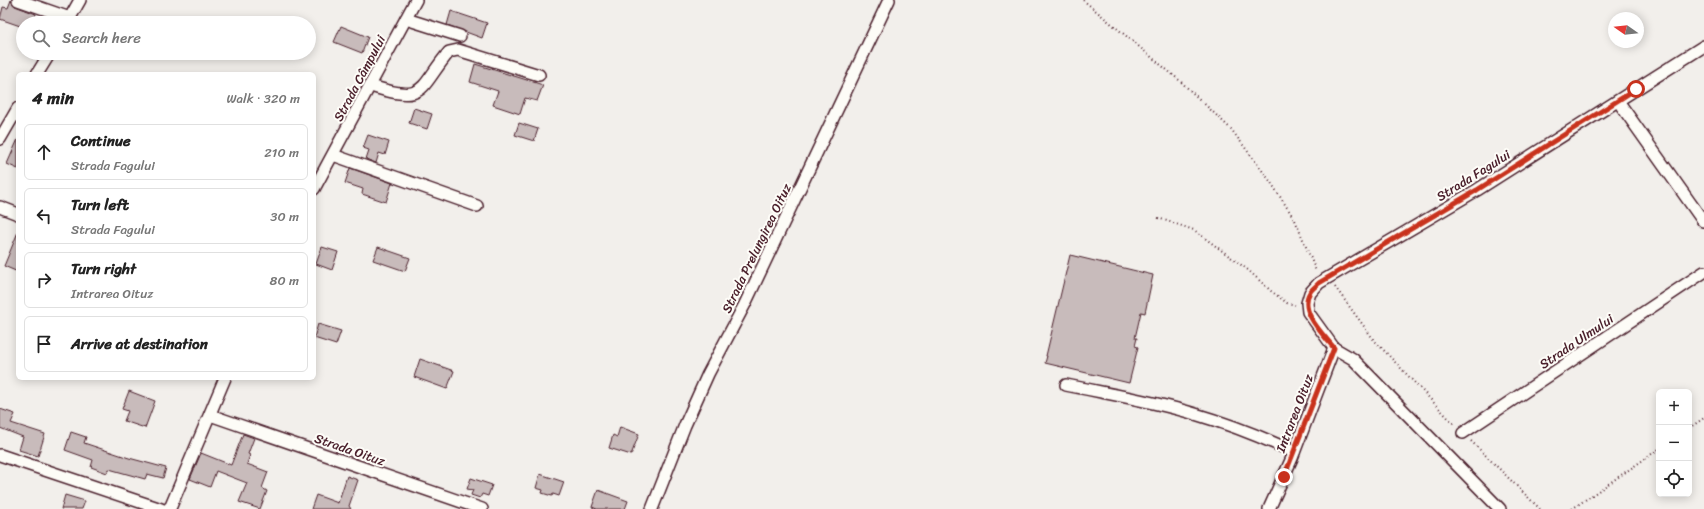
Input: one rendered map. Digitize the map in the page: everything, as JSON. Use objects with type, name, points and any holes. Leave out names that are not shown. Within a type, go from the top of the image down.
[{"type":"street","points":[[18,0],[56,16]]},
{"type":"street","points":[[71,16],[80,0]]},
{"type":"street","name":"Strada Câmpului","points":[[316,185],[371,86],[416,0]]},
{"type":"street","name":"Strada Prelungirea Oituz","points":[[652,509],[685,425],[708,374],[745,304],[889,0]]},
{"type":"street","points":[[406,18],[460,36]]},
{"type":"street","name":"Strada Fagului","points":[[1307,303],[1310,293],[1323,281],[1477,190],[1704,46]]},
{"type":"street","points":[[371,86],[406,94],[420,91],[449,52],[458,50],[539,75]]},
{"type":"street","points":[[39,72],[46,60]]},
{"type":"street","points":[[1618,101],[1703,221]]},
{"type":"street","points":[[0,139],[16,111]]},
{"type":"street","points":[[333,155],[477,206]]},
{"type":"street","points":[[0,207],[16,213]]},
{"type":"street","name":"Strada Ulmului","points":[[1463,433],[1704,272]]},
{"type":"street","points":[[1307,303],[1308,312],[1334,348],[1353,359],[1500,509]]},
{"type":"street","name":"Intrarea Oituz","points":[[1269,509],[1294,452],[1334,348]]},
{"type":"street","points":[[168,509],[171,506],[224,380]]},
{"type":"street","points":[[1066,385],[1149,402],[1194,414],[1236,428],[1294,452]]},
{"type":"street","name":"Strada Oituz","points":[[210,415],[482,509]]},
{"type":"street","points":[[0,455],[161,509]]},
{"type":"path","points":[[1083,0],[1179,80],[1231,129],[1270,181],[1294,220],[1314,266],[1323,281],[1374,340]]},
{"type":"path","points":[[1158,218],[1194,230],[1248,270],[1287,303],[1296,305],[1307,303]]},
{"type":"path","points":[[1692,426],[1704,418]]},
{"type":"path","points":[[1572,509],[1656,451]]},
{"type":"building","points":[[11,0],[15,6],[36,14],[35,16],[16,16],[16,25],[0,19],[3,7],[8,8]]},
{"type":"building","points":[[451,11],[487,23],[482,38],[447,25]]},
{"type":"building","points":[[341,26],[368,37],[362,53],[334,42]]},
{"type":"building","points":[[475,64],[543,85],[537,101],[525,98],[520,114],[493,105],[498,91],[470,82]]},
{"type":"building","points":[[414,108],[432,114],[427,129],[409,123]]},
{"type":"building","points":[[519,123],[538,129],[534,141],[515,135]]},
{"type":"building","points":[[368,135],[389,142],[385,155],[379,153],[376,163],[366,159],[369,150],[363,148]]},
{"type":"building","points":[[16,144],[16,168],[7,164]]},
{"type":"building","points":[[350,168],[392,183],[386,202],[362,194],[363,189],[345,183]]},
{"type":"building","points":[[16,237],[16,271],[4,266]]},
{"type":"building","points":[[322,247],[338,252],[332,270],[316,264]]},
{"type":"building","points":[[378,247],[410,258],[405,271],[373,260]]},
{"type":"building","points":[[1070,255],[1153,275],[1145,313],[1141,312],[1135,338],[1137,338],[1135,346],[1138,347],[1129,383],[1045,363]]},
{"type":"building","points":[[318,324],[341,331],[336,345],[316,339]]},
{"type":"building","points":[[420,359],[454,371],[447,389],[414,377]]},
{"type":"building","points":[[129,391],[155,401],[145,428],[124,421],[128,411],[122,409]]},
{"type":"building","points":[[0,409],[15,414],[11,423],[45,434],[38,456],[19,450],[23,437],[0,428]]},
{"type":"building","points":[[620,427],[639,434],[631,455],[609,448],[613,435],[617,437]]},
{"type":"building","points":[[71,432],[86,437],[84,443],[129,458],[166,468],[163,478],[147,474],[145,479],[109,469],[107,473],[91,467],[93,460],[65,450]]},
{"type":"building","points":[[243,434],[254,438],[248,454],[250,455],[247,464],[268,472],[262,488],[267,491],[260,509],[239,502],[247,483],[216,471],[210,487],[190,479],[201,453],[231,465]]},
{"type":"building","points":[[540,474],[564,482],[559,496],[553,494],[552,496],[542,493],[543,490],[536,488]]},
{"type":"building","points":[[347,476],[358,480],[349,506],[351,509],[311,509],[316,495],[338,503]]},
{"type":"building","points":[[471,478],[492,485],[488,496],[482,494],[480,498],[471,495],[473,490],[467,489]]},
{"type":"building","points":[[598,490],[628,501],[625,509],[597,509],[592,507]]},
{"type":"building","points":[[65,495],[85,501],[82,509],[61,509]]},
{"type":"route","points":[[1284,477],[1334,348],[1308,312],[1307,303],[1310,293],[1319,283],[1428,220],[1636,89]]}]
